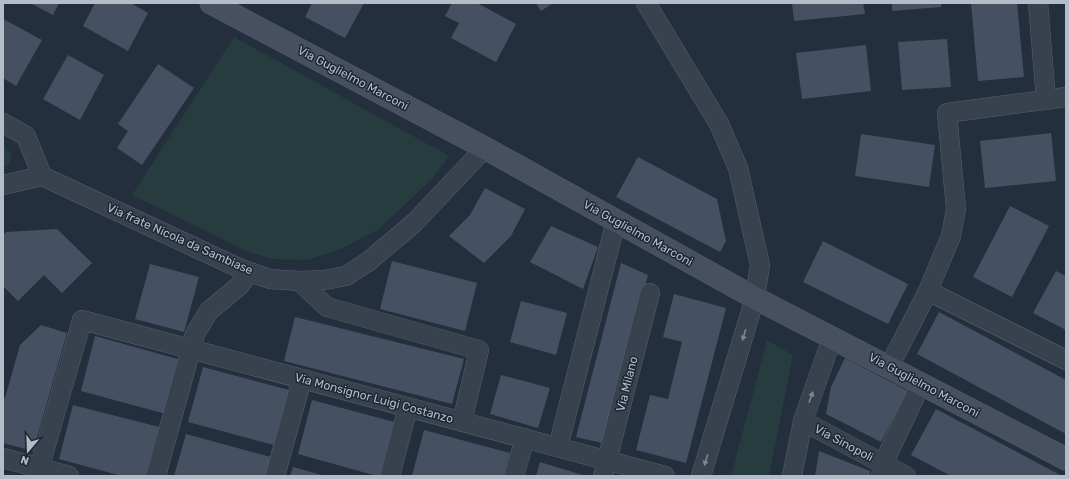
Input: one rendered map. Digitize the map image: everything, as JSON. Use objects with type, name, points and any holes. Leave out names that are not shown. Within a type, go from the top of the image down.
[{"type":"main road","name":"Via Guglielmo Marconi","points":[[211,3],[485,148],[755,298],[1066,459]]},
{"type":"street","points":[[646,3],[719,124],[738,168],[760,265],[755,298],[702,476]]},
{"type":"street","points":[[1038,3],[1046,100]]},
{"type":"street","points":[[889,367],[928,291],[951,236],[956,209],[946,113],[1066,98]]},
{"type":"street","points":[[3,123],[26,136],[42,176],[3,185]]},
{"type":"street","name":"Via frate Nicola da Sambiase","points":[[42,176],[209,255],[250,272],[270,279],[299,281],[325,280],[346,276],[369,261],[414,223],[485,148]]},
{"type":"street","points":[[558,447],[616,221]]},
{"type":"street","points":[[156,476],[191,349],[200,323],[209,312],[239,286],[250,272]]},
{"type":"street","points":[[299,281],[327,307],[479,350],[462,422]]},
{"type":"street","points":[[928,291],[1066,360]]},
{"type":"street","name":"Via Milano","points":[[605,468],[650,293]]},
{"type":"street","name":"Via Monsignor Luigi Costanzo","points":[[38,472],[82,320],[558,447],[605,468],[665,476]]},
{"type":"street","points":[[792,476],[802,422],[832,338]]},
{"type":"street","points":[[276,476],[302,379]]},
{"type":"street","points":[[882,470],[921,384]]},
{"type":"street","points":[[390,476],[408,407]]},
{"type":"street","name":"Via Sinopoli","points":[[802,422],[882,470],[906,476]]},
{"type":"street","points":[[514,476],[524,438]]},
{"type":"street","points":[[3,458],[38,472],[69,476]]},
{"type":"green space","points":[[234,37],[449,156],[431,180],[379,229],[341,249],[307,260],[272,259],[246,251],[132,195]]},
{"type":"green space","points":[[3,145],[12,155],[10,163],[3,168]]},
{"type":"green space","points":[[767,340],[793,355],[769,476],[731,476]]},
{"type":"building","points":[[30,3],[59,3],[53,15]]},
{"type":"building","points":[[95,3],[131,3],[148,13],[128,51],[83,26]]},
{"type":"building","points":[[312,3],[364,3],[345,38],[305,17]]},
{"type":"building","points":[[452,3],[477,3],[516,24],[496,62],[451,38],[459,23],[445,16]]},
{"type":"building","points":[[536,3],[553,3],[541,11]]},
{"type":"building","points":[[792,3],[863,3],[865,14],[794,21]]},
{"type":"building","points":[[892,3],[941,3],[941,7],[892,11]]},
{"type":"building","points":[[971,3],[1017,3],[1024,77],[978,81]]},
{"type":"building","points":[[3,19],[42,40],[16,86],[3,78]]},
{"type":"building","points":[[947,39],[951,87],[902,90],[898,42]]},
{"type":"building","points":[[866,45],[871,91],[802,99],[796,53]]},
{"type":"building","points":[[68,55],[104,75],[80,120],[43,99]]},
{"type":"building","points":[[158,64],[194,88],[142,165],[117,148],[128,131],[118,124]]},
{"type":"building","points":[[1051,133],[1056,181],[985,188],[980,141]]},
{"type":"building","points":[[861,134],[935,145],[929,187],[855,176]]},
{"type":"building","points":[[638,157],[717,199],[726,241],[720,252],[616,197]]},
{"type":"building","points":[[485,188],[525,209],[511,236],[484,263],[449,236],[470,215]]},
{"type":"building","points":[[1010,206],[1049,226],[1012,297],[973,277]]},
{"type":"building","points":[[551,226],[598,247],[583,289],[530,262]]},
{"type":"building","points":[[57,229],[92,263],[62,293],[44,275],[18,301],[3,286],[3,236],[6,232]]},
{"type":"building","points":[[823,241],[908,284],[888,324],[803,282]]},
{"type":"building","points":[[392,261],[477,283],[465,331],[380,309]]},
{"type":"building","points":[[621,263],[648,275],[602,443],[576,437]]},
{"type":"building","points":[[150,264],[199,277],[184,332],[135,319]]},
{"type":"building","points":[[1056,271],[1066,276],[1066,330],[1033,313]]},
{"type":"building","points":[[674,294],[726,308],[686,463],[636,450],[650,395],[668,399],[682,342],[663,337]]},
{"type":"building","points":[[521,301],[567,313],[556,355],[510,342]]},
{"type":"building","points":[[939,312],[1066,380],[1066,434],[917,354]]},
{"type":"building","points":[[295,317],[464,359],[452,404],[284,361]]},
{"type":"building","points":[[41,325],[67,333],[33,451],[3,443],[3,398],[5,398],[20,345]]},
{"type":"building","points":[[95,336],[181,360],[166,414],[81,391]]},
{"type":"building","points":[[845,358],[908,391],[881,442],[826,414],[831,387]]},
{"type":"building","points":[[203,367],[289,390],[274,445],[188,422]]},
{"type":"building","points":[[501,375],[550,388],[538,428],[490,414]]},
{"type":"building","points":[[312,400],[398,423],[384,476],[377,476],[298,454]]},
{"type":"building","points":[[73,405],[159,427],[146,476],[122,476],[59,459]]},
{"type":"building","points":[[936,409],[1062,476],[951,476],[911,455]]},
{"type":"building","points":[[424,430],[510,453],[504,476],[412,476]]},
{"type":"building","points":[[186,434],[271,457],[266,476],[174,476]]},
{"type":"building","points":[[819,451],[870,471],[870,476],[815,476]]},
{"type":"building","points":[[540,462],[586,476],[536,476]]},
{"type":"building","points":[[293,467],[325,476],[290,476]]}]
